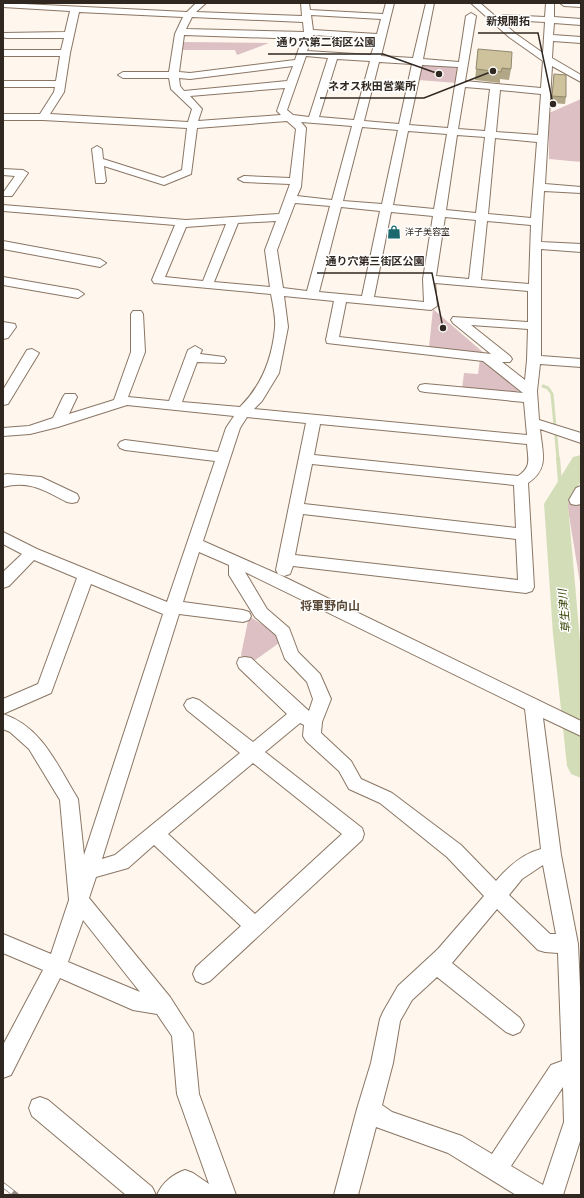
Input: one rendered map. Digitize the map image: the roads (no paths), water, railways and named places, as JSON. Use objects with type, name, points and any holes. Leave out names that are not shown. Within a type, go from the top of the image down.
[{"type":"street","points":[[145,13],[152,3]]},
{"type":"street","points":[[98,161],[164,182],[187,172],[192,125],[197,109],[175,87],[174,75],[178,37],[187,15],[202,3]]},
{"type":"street","points":[[312,296],[390,3]]},
{"type":"street","points":[[367,300],[430,3]]},
{"type":"street","points":[[475,3],[518,41],[548,61],[581,79]]},
{"type":"street","points":[[305,459],[521,481],[533,473],[536,462],[530,394],[534,360],[535,244],[538,222],[542,139],[550,38],[550,3]]},
{"type":"street","points":[[564,3],[581,4]]},
{"type":"street","points":[[3,4],[61,5],[75,9],[105,7],[145,13],[187,15],[306,11],[386,17]]},
{"type":"street","points":[[43,117],[59,92],[65,53],[75,9]]},
{"type":"street","points":[[3,1067],[56,966],[79,900],[172,609],[233,428],[244,412],[257,398],[272,373],[282,327],[271,250],[289,199],[295,187],[301,128],[288,118],[282,111],[308,34],[306,11]]},
{"type":"street","points":[[181,225],[158,280],[312,296],[431,306],[429,279],[471,16]]},
{"type":"street","points":[[506,17],[581,22]]},
{"type":"street","points":[[6,35],[23,30],[70,31]]},
{"type":"street","points":[[181,32],[382,37]]},
{"type":"street","points":[[550,38],[581,40]]},
{"type":"street","points":[[3,53],[65,53]]},
{"type":"street","points":[[123,75],[190,76],[300,58],[333,56],[464,65]]},
{"type":"street","points":[[313,120],[333,56]]},
{"type":"street","points":[[3,84],[60,84]]},
{"type":"street","points":[[182,94],[291,84]]},
{"type":"street","points":[[461,84],[546,91]]},
{"type":"street","points":[[475,282],[495,87]]},
{"type":"street","points":[[3,117],[43,117],[192,125],[288,118],[542,139]]},
{"type":"street","points":[[98,149],[100,181]]},
{"type":"street","points":[[3,172],[23,173],[5,197]]},
{"type":"street","points":[[244,179],[295,181]]},
{"type":"street","points":[[540,187],[581,190]]},
{"type":"street","points":[[289,199],[538,222]]},
{"type":"street","points":[[3,208],[182,222],[181,225]]},
{"type":"street","points":[[181,225],[191,222],[283,217]]},
{"type":"street","points":[[207,285],[233,220]]},
{"type":"street","points":[[535,244],[581,248]]},
{"type":"street","points":[[3,245],[100,263]]},
{"type":"street","points":[[429,279],[534,288]]},
{"type":"street","points":[[3,281],[78,294]]},
{"type":"street","points":[[341,298],[332,340],[488,357],[530,394]]},
{"type":"street","points":[[118,404],[138,352],[137,314]]},
{"type":"street","points":[[533,376],[516,368],[457,320],[534,326]]},
{"type":"street","points":[[3,326],[10,327],[3,335]]},
{"type":"street","points":[[3,401],[32,353]]},
{"type":"street","points":[[174,405],[193,354],[219,360]]},
{"type":"street","points":[[534,360],[581,364]]},
{"type":"street","points":[[425,388],[530,394]]},
{"type":"street","points":[[58,423],[70,397]]},
{"type":"street","points":[[3,432],[30,430],[58,423],[126,401],[535,440]]},
{"type":"street","points":[[274,579],[283,571],[286,560],[295,508],[314,418]]},
{"type":"street","points":[[532,422],[578,437]]},
{"type":"street","points":[[125,445],[223,457]]},
{"type":"street","points":[[3,482],[7,479],[36,480],[72,498]]},
{"type":"street","points":[[286,560],[526,587],[521,481]]},
{"type":"street","points":[[295,508],[523,534]]},
{"type":"street","points":[[3,537],[32,553],[172,609],[243,616]]},
{"type":"street","points":[[195,544],[274,579],[581,729]]},
{"type":"street","points":[[3,582],[32,553]]},
{"type":"street","points":[[88,871],[121,862],[253,752],[306,718],[322,699],[314,678],[291,655],[282,632],[261,613],[237,575],[237,562]]},
{"type":"street","points":[[3,707],[45,688],[86,575]]},
{"type":"street","points":[[245,663],[306,718],[312,736],[345,766],[355,784],[386,798],[454,851],[496,896],[545,942],[568,944]]},
{"type":"street","points":[[193,704],[355,834],[203,974]]},
{"type":"street","points":[[541,710],[551,855],[568,944],[575,1122],[551,1195]]},
{"type":"street","points":[[3,720],[16,727],[35,744],[69,799],[79,900],[163,1004],[182,1033],[188,1094],[224,1195]]},
{"type":"street","points":[[155,834],[254,927]]},
{"type":"street","points":[[346,1195],[368,1109],[382,1063],[390,1019],[405,994],[445,956],[515,873],[536,859],[551,855]]},
{"type":"street","points":[[3,943],[133,1000],[163,1004]]},
{"type":"street","points":[[437,964],[513,1024]]},
{"type":"street","points":[[495,1169],[559,1073],[573,1067]]},
{"type":"street","points":[[40,1108],[144,1195]]},
{"type":"street","points":[[368,1109],[386,1121],[454,1144],[537,1195]]},
{"type":"street","points":[[169,1195],[185,1180],[204,1195]]},
{"type":"waterway","points":[[543,386],[548,388],[552,394],[558,459]]},
{"type":"waterway","points":[[558,458],[561,495]]},
{"type":"waterway","name":"草生津川","points":[[581,462],[556,504],[566,634],[581,766]]},
{"type":"railway","points":[[3,1185],[16,1195]]},
{"type":"place","name":"ネオス秋田営業所","points":[[493,71]]},
{"type":"place","name":"通り穴第二街区公園","points":[[439,74]]},
{"type":"place","name":"新規開拓","points":[[553,104]]},
{"type":"place","name":"洋子美容室","points":[[394,232]]},
{"type":"place","name":"通り穴第三街区公園","points":[[443,328]]},
{"type":"district","name":"将軍野向山","points":[[330,606]]}]
